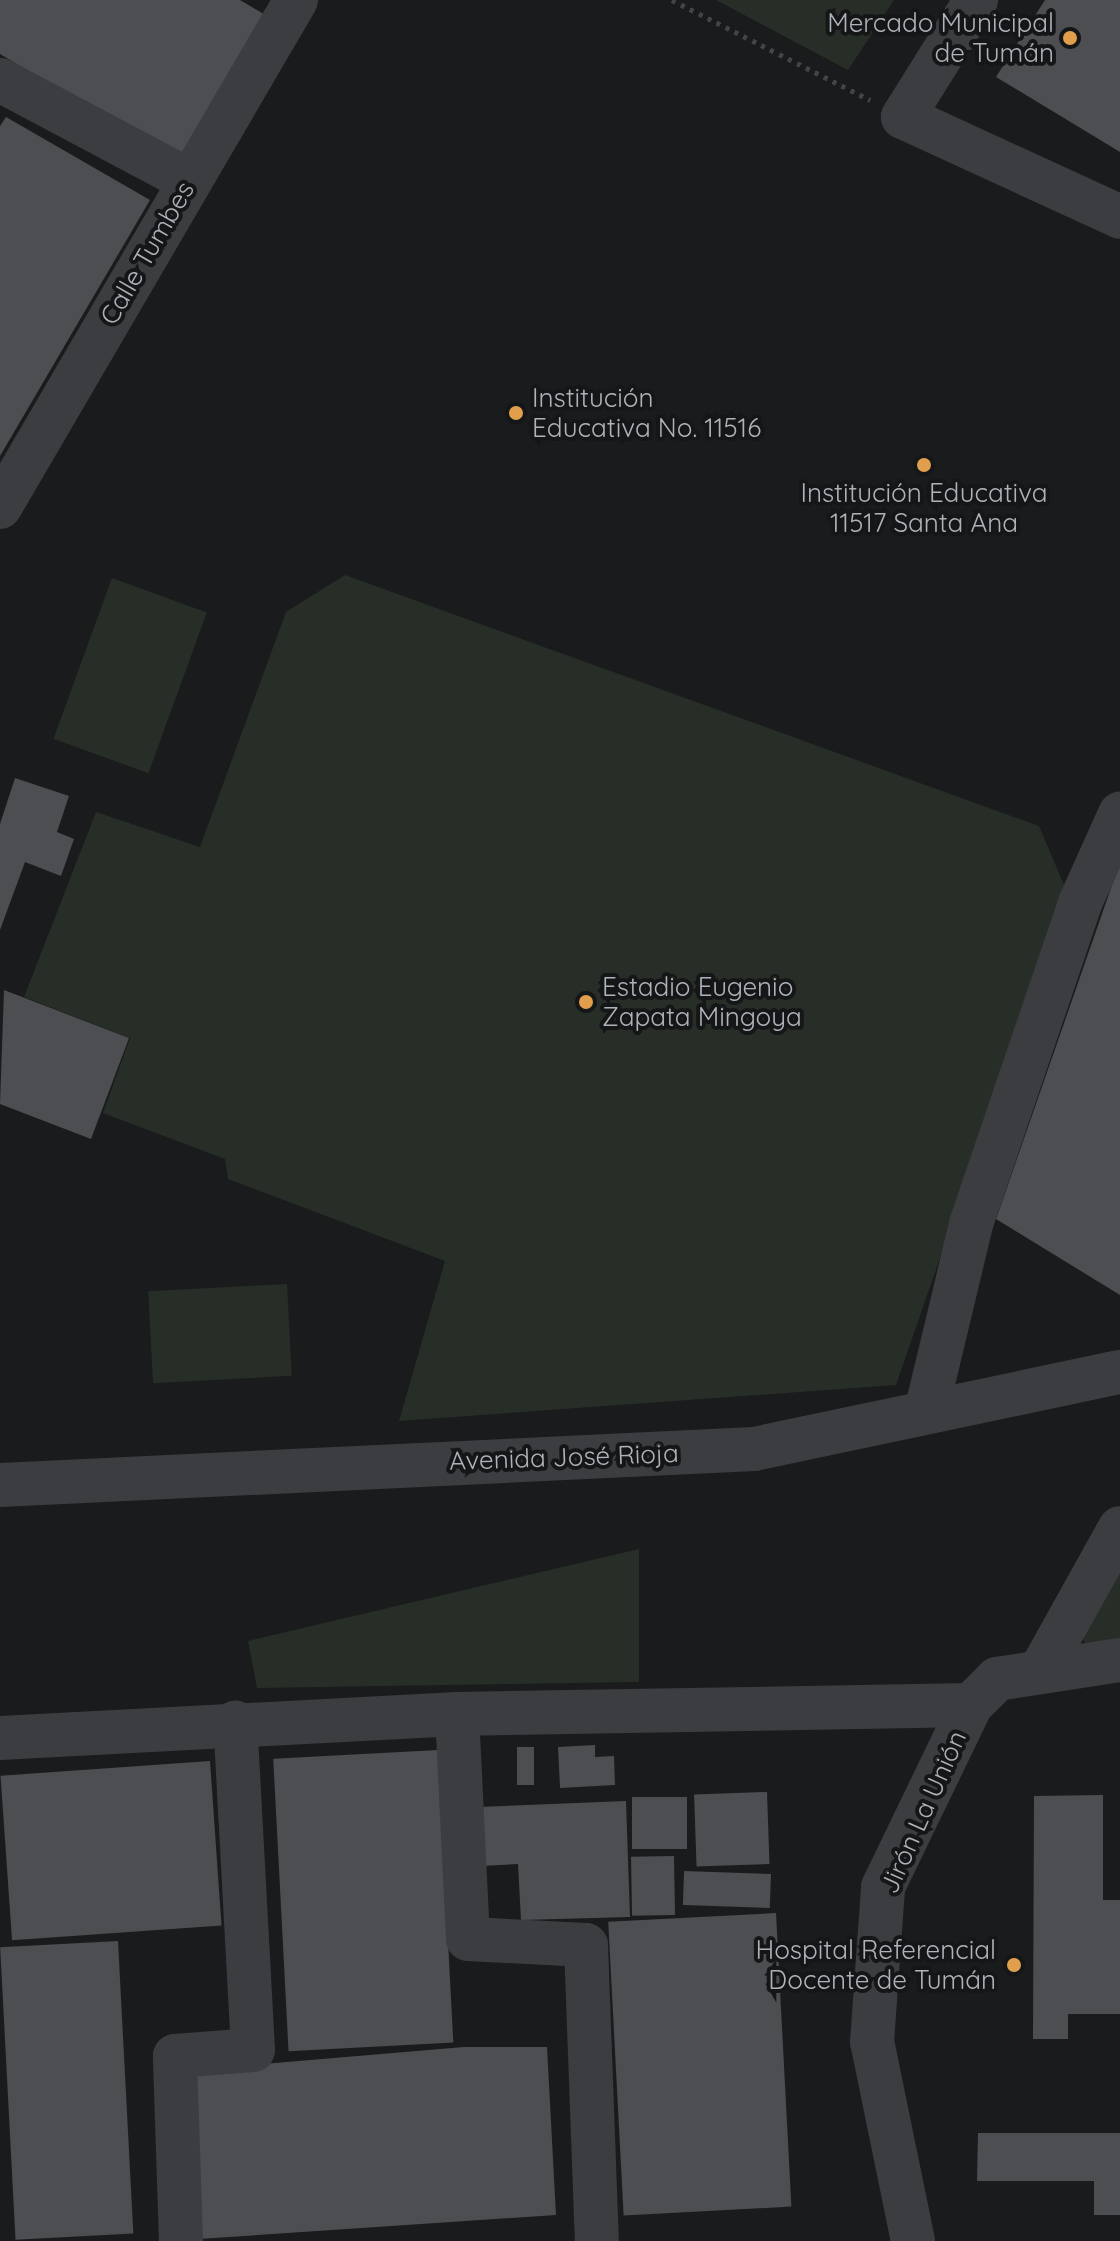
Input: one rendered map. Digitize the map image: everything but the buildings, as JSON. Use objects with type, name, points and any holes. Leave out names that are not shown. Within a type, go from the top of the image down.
[{"type":"street","name":"Calle Tumbes","points":[[0,507],[188,180],[296,0]]},
{"type":"street","points":[[976,0],[903,117],[1120,217]]},
{"type":"street","points":[[0,80],[188,180]]},
{"type":"street","points":[[926,1412],[972,1221],[1080,903],[1120,814]]},
{"type":"street","name":"Avenida José Rioja","points":[[0,1485],[754,1449],[1120,1372]]},
{"type":"street","points":[[1042,1668],[1120,1528]]},
{"type":"street","points":[[0,1738],[235,1722],[984,1692],[1042,1668],[1120,1660]]},
{"type":"street","name":"Jirón La Unión","points":[[913,2241],[872,2042],[883,1887],[984,1692]]},
{"type":"street","points":[[457,1714],[468,1939],[586,1945],[597,2241]]},
{"type":"street","points":[[181,2241],[175,2056],[253,2050],[235,1722]]},
{"type":"path","points":[[672,0],[903,117]]},
{"type":"shaded area","points":[[716,0],[894,0],[848,70]]},
{"type":"shaded area","name":"Estadio Eugenio Zapata Mingoya","points":[[345,575],[1039,826],[1067,892],[896,1385],[399,1421],[445,1261],[228,1179],[225,1159],[103,1113],[130,1038],[24,997],[96,812],[200,847],[286,612]]},
{"type":"shaded area","points":[[112,578],[207,613],[148,773],[54,739]]},
{"type":"shaded area","points":[[287,1284],[292,1376],[153,1383],[148,1291]]},
{"type":"shaded area","points":[[639,1549],[639,1682],[257,1688],[248,1641]]},
{"type":"shaded area","points":[[1120,1570],[1120,1643],[1086,1647],[1083,1637]]},
{"type":"place","name":"Mercado Municipal de Tumán","points":[[1070,38]]},
{"type":"place","name":"Institución Educativa No. 11516","points":[[516,413]]},
{"type":"place","name":"Institución Educativa 11517 Santa Ana","points":[[924,465]]},
{"type":"place","name":"Estadio Eugenio Zapata Mingoya","points":[[586,1002]]},
{"type":"place","name":"Hospital Referencial Docente de Tumán","points":[[1014,1965]]}]
